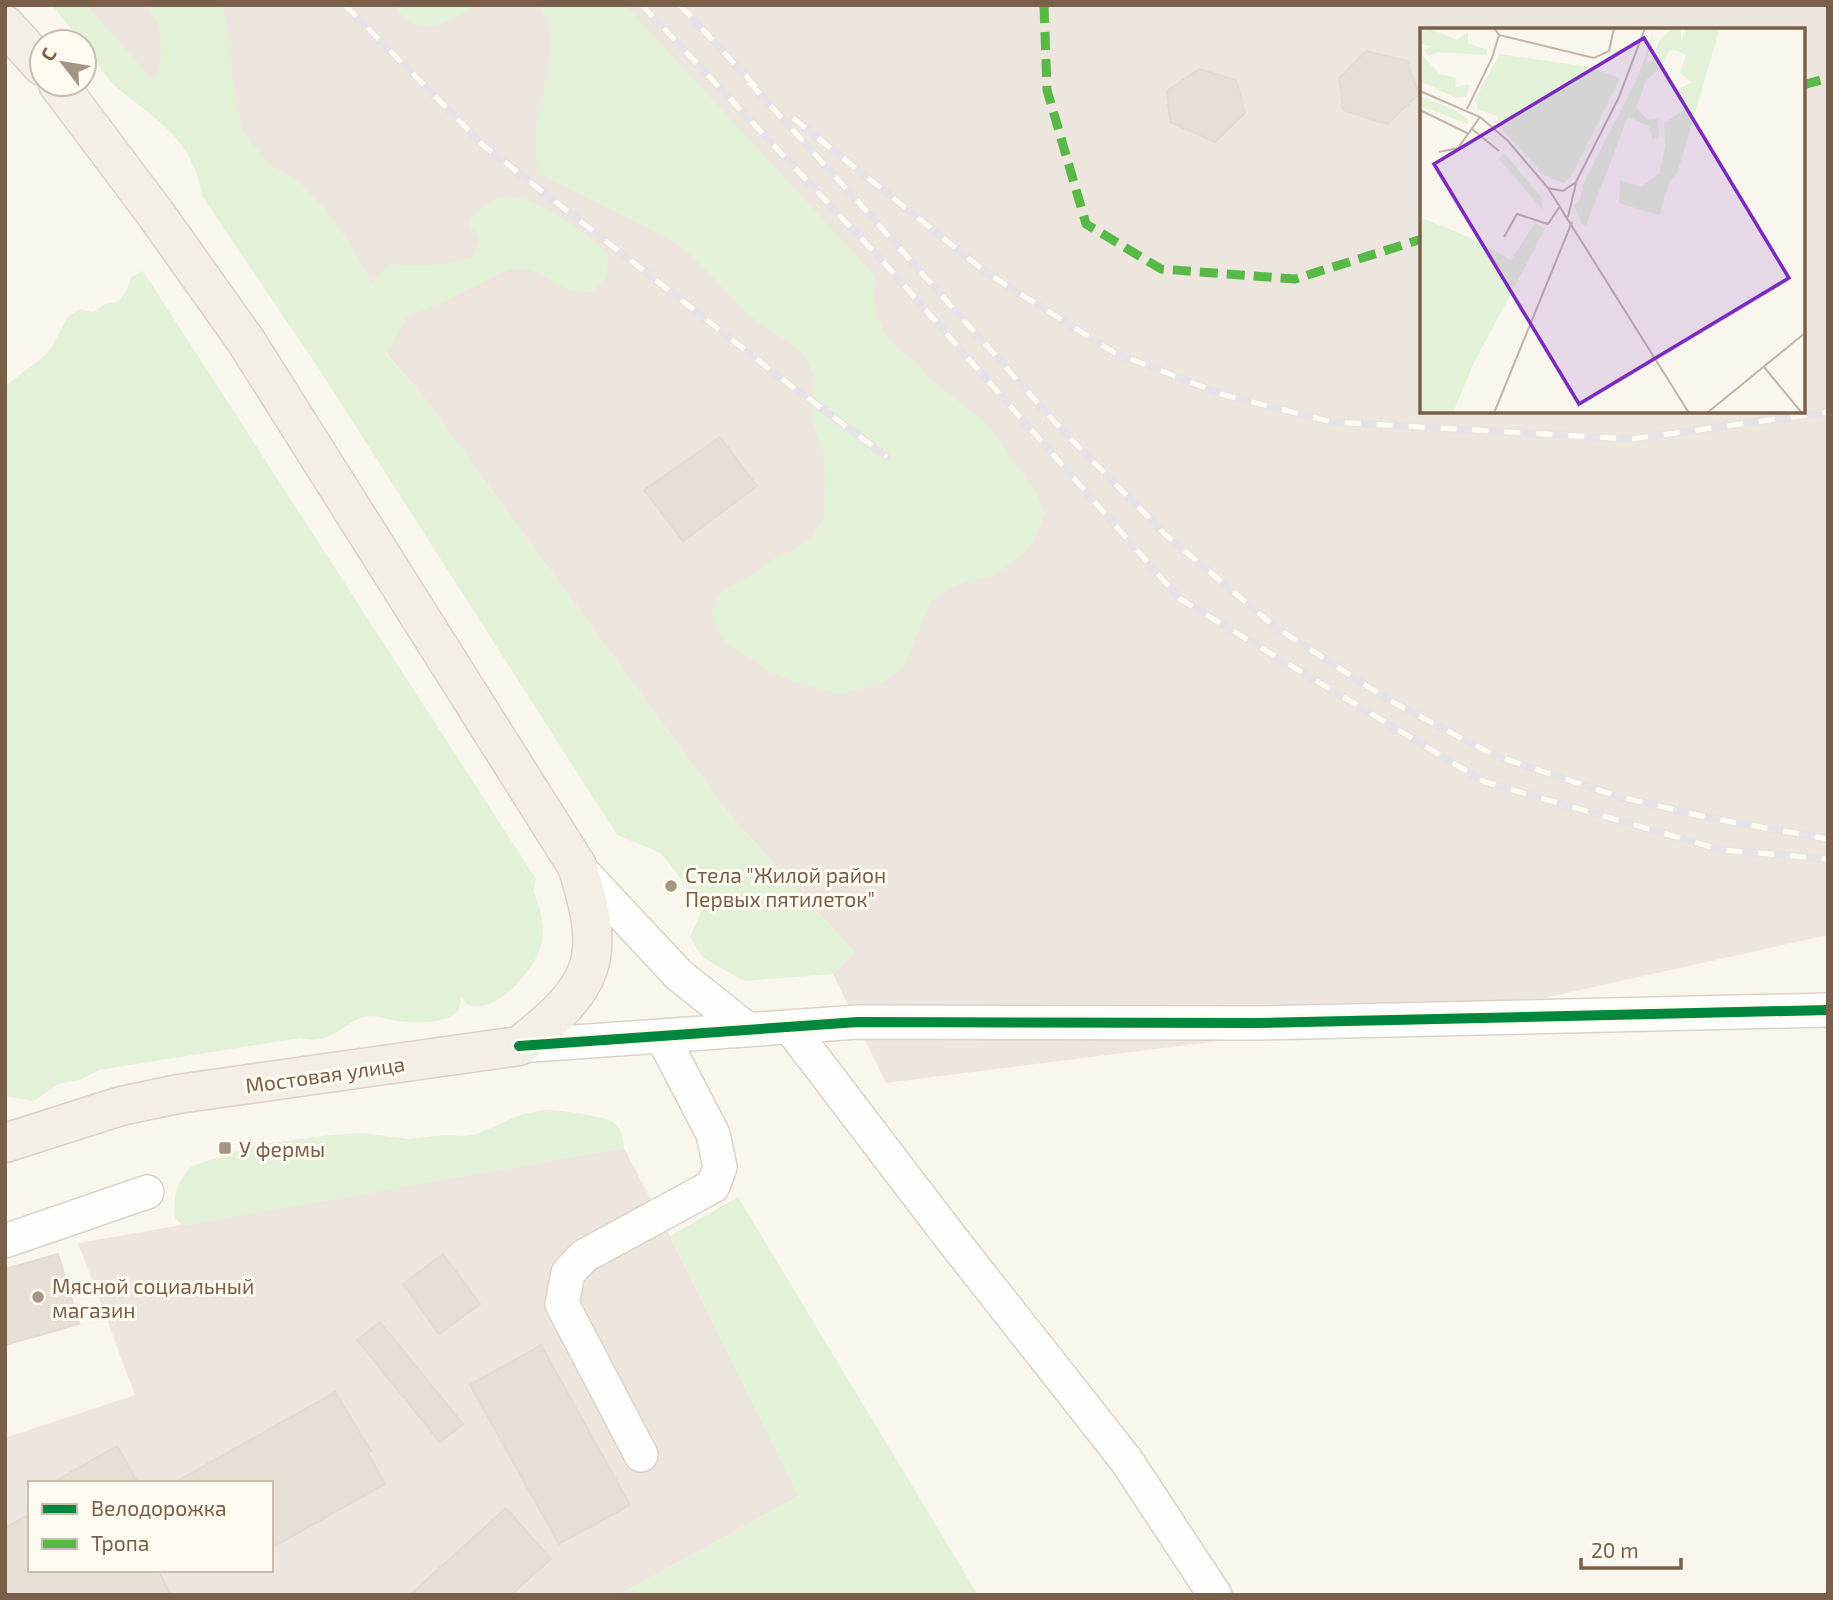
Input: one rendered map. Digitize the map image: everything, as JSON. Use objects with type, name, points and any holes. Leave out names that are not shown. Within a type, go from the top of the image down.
[{"type":"main road","points":[[5,25],[28,50]]},
{"type":"main road","points":[[69,98],[246,341],[577,866]]},
{"type":"main road","name":"Мостовая улица","points":[[5,1143],[121,1106],[178,1094],[519,1046],[555,1018],[572,998],[588,970],[594,942],[589,905],[577,866]]},
{"type":"street","points":[[577,866],[679,975],[748,1030]]},
{"type":"street","points":[[519,1046],[858,1022],[1259,1023],[1828,1010]]},
{"type":"street","points":[[790,1027],[951,1238],[1126,1460],[1214,1595]]},
{"type":"street","points":[[641,1455],[562,1304],[568,1273],[584,1256],[713,1186],[720,1167],[713,1134],[662,1036]]},
{"type":"street","points":[[5,1241],[146,1192]]},
{"type":"shaded area","points":[[86,5],[1828,5],[1828,935],[1526,1002],[886,1083],[833,974],[854,952],[728,813],[422,395]]},
{"type":"shaded area","points":[[624,1148],[799,1496],[619,1595],[5,1595],[5,1438],[135,1395],[78,1243]]},
{"type":"green space","points":[[52,5],[86,5],[154,81],[161,62],[161,39],[158,25],[146,5],[223,5],[242,130],[267,163],[298,181],[326,210],[352,247],[372,283],[390,264],[432,265],[473,257],[481,239],[468,223],[488,203],[503,197],[528,201],[558,216],[608,254],[607,275],[593,292],[571,291],[531,269],[509,269],[407,317],[386,354],[422,395],[728,813],[855,953],[833,974],[744,981],[702,957],[690,937],[703,908],[661,853],[617,835],[319,369],[202,196],[190,159],[181,145],[157,120],[114,85],[98,65],[98,28],[70,28]]},
{"type":"green space","points":[[396,5],[476,5],[455,18],[433,26],[422,26],[403,17]]},
{"type":"green space","points":[[539,5],[625,5],[875,276],[873,297],[877,318],[886,335],[900,351],[917,363],[929,378],[990,427],[1036,493],[1045,512],[1025,553],[991,577],[968,581],[931,601],[904,666],[884,682],[840,694],[795,682],[775,674],[731,647],[718,632],[713,612],[718,594],[778,556],[798,548],[814,535],[824,518],[824,458],[812,418],[814,375],[803,353],[746,313],[685,249],[541,175],[536,151],[536,133],[551,48],[547,18]]},
{"type":"green space","points":[[143,271],[536,879],[533,891],[542,919],[543,935],[536,958],[512,989],[490,1004],[480,1006],[468,1004],[461,998],[459,1010],[438,1021],[397,1021],[370,1016],[354,1021],[331,1035],[312,1040],[300,1038],[99,1070],[80,1080],[58,1084],[34,1101],[5,1096],[5,386],[48,353],[68,317],[79,309],[93,312],[105,304],[119,301],[127,290],[131,277]]},
{"type":"green space","points":[[543,1110],[596,1116],[614,1122],[621,1132],[624,1148],[183,1226],[175,1218],[177,1189],[192,1166],[256,1145],[363,1133],[408,1139],[466,1136],[477,1134],[520,1115]]},
{"type":"green space","points":[[738,1197],[978,1595],[619,1595],[799,1496],[670,1236]]},
{"type":"building","points":[[1366,51],[1407,61],[1419,94],[1387,124],[1343,110],[1339,78]]},
{"type":"building","points":[[1199,69],[1236,80],[1245,113],[1215,142],[1170,122],[1167,91]]},
{"type":"building","points":[[720,437],[757,486],[683,541],[644,490]]},
{"type":"building","name":"Мясной социальный магазин","points":[[58,1254],[79,1324],[5,1345],[5,1269]]},
{"type":"building","points":[[443,1254],[480,1304],[439,1334],[403,1284]]},
{"type":"building","points":[[380,1322],[463,1424],[440,1442],[357,1340]]},
{"type":"building","points":[[541,1345],[630,1505],[559,1544],[470,1385]]},
{"type":"building","points":[[335,1392],[371,1451],[368,1453],[385,1484],[273,1547],[273,1481],[178,1481]]},
{"type":"building","points":[[117,1446],[137,1481],[56,1481]]},
{"type":"building","points":[[506,1508],[551,1559],[511,1595],[410,1595]]},
{"type":"building","points":[[28,1515],[28,1572],[159,1572],[171,1595],[5,1595],[5,1528]]},
{"type":"railway","points":[[345,5],[483,145],[777,375],[887,457]]},
{"type":"railway","points":[[642,5],[888,267],[1180,599],[1485,782],[1722,850],[1828,859]]},
{"type":"railway","points":[[680,5],[756,87]]},
{"type":"railway","points":[[749,82],[1060,428],[1167,536],[1274,626],[1387,699],[1496,756],[1620,797],[1710,818],[1828,839]]},
{"type":"railway","points":[[793,118],[987,273],[1115,353],[1224,395],[1332,422],[1632,439],[1828,412]]},
{"type":"marked path","points":[[1044,5],[1047,90],[1086,224],[1161,269],[1295,279],[1420,240]]},
{"type":"marked path","points":[[1805,84],[1828,78]]},
{"type":"cycle path","points":[[519,1046],[858,1022],[1259,1023],[1828,1010]]},
{"type":"place","name":"Стела \"Жилой район Первых пятилеток\"","points":[[671,886]]},
{"type":"place","name":"У фермы","points":[[225,1148]]},
{"type":"place","name":"Мясной социальный магазин","points":[[38,1297]]}]
